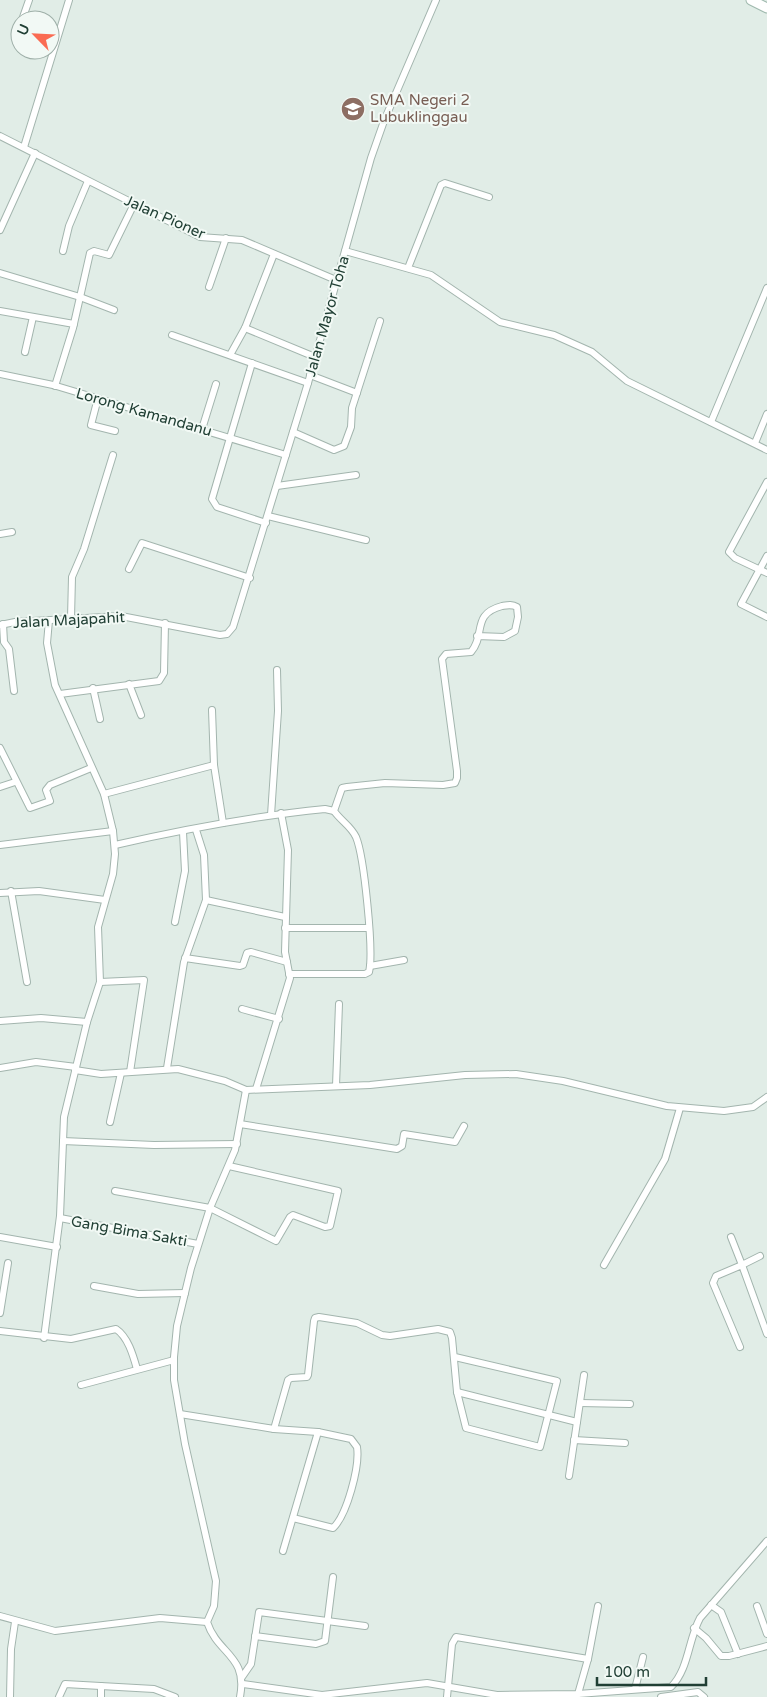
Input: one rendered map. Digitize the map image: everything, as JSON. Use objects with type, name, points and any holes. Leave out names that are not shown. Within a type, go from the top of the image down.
[{"type":"main road","points":[[751,0],[767,8]]},
{"type":"street","points":[[60,28],[69,0]]},
{"type":"street","name":"Jalan Mayor Toha","points":[[227,634],[236,621],[250,578],[384,121],[436,0]]},
{"type":"street","points":[[24,148],[50,60]]},
{"type":"street","name":"Jalan Pioner","points":[[0,136],[200,237],[242,240],[336,280]]},
{"type":"street","points":[[0,228],[35,153]]},
{"type":"street","points":[[64,251],[68,226],[88,181]]},
{"type":"street","points":[[408,268],[440,185],[445,183],[489,197]]},
{"type":"street","points":[[55,386],[74,324],[90,254],[94,251],[109,255],[134,204]]},
{"type":"street","points":[[209,287],[226,238]]},
{"type":"street","points":[[345,251],[408,268],[436,278],[500,322],[554,335],[592,352],[627,381],[767,450]]},
{"type":"street","points":[[230,355],[245,328],[274,254]]},
{"type":"street","points":[[0,273],[80,297],[114,310]]},
{"type":"street","points":[[711,422],[766,292]]},
{"type":"street","points":[[0,311],[74,324]]},
{"type":"street","points":[[25,352],[33,317]]},
{"type":"street","points":[[293,432],[334,450],[344,446],[351,427],[352,408],[380,320]]},
{"type":"street","points":[[245,328],[315,357]]},
{"type":"street","points":[[172,334],[308,383]]},
{"type":"street","points":[[252,363],[212,495],[213,503],[217,506],[267,520],[366,540]]},
{"type":"street","name":"Lorong Kamandanu","points":[[0,374],[98,398],[286,455]]},
{"type":"street","points":[[310,375],[357,393]]},
{"type":"street","points":[[202,429],[216,384]]},
{"type":"street","points":[[98,398],[91,425],[115,431]]},
{"type":"street","points":[[755,443],[767,414]]},
{"type":"street","points":[[71,618],[72,577],[84,549],[113,455]]},
{"type":"street","points":[[277,486],[356,475]]},
{"type":"street","points":[[767,482],[728,552],[735,558],[767,573]]},
{"type":"street","points":[[0,534],[12,532]]},
{"type":"street","points":[[128,569],[142,543],[250,578]]},
{"type":"street","points":[[767,556],[741,604],[767,617]]},
{"type":"street","points":[[334,811],[340,791],[347,787],[385,783],[442,785],[455,783],[457,771],[442,659],[446,654],[471,652],[482,618],[487,613],[509,605],[517,607],[518,617],[515,631],[504,637],[477,636]]},
{"type":"street","name":"Jalan Majapahit","points":[[1,625],[71,618],[121,616],[213,634],[227,634]]},
{"type":"street","points":[[44,1338],[60,1218],[65,1111],[87,1022],[100,982],[98,927],[115,866],[113,831],[104,794],[60,694],[54,685],[47,646],[49,620]]},
{"type":"street","points":[[60,694],[162,679],[164,672],[164,623]]},
{"type":"street","points":[[1,625],[4,642],[9,649],[14,692]]},
{"type":"street","points":[[271,815],[278,711],[277,670]]},
{"type":"street","points":[[129,684],[141,715]]},
{"type":"street","points":[[93,688],[100,719]]},
{"type":"street","points":[[212,710],[214,765],[222,823]]},
{"type":"street","points":[[0,748],[29,806],[33,808],[50,801],[46,790],[50,785],[91,768]]},
{"type":"street","points":[[104,794],[214,765]]},
{"type":"street","points":[[0,786],[16,782]]},
{"type":"street","points":[[115,845],[281,813],[325,809],[334,811],[340,820],[351,827],[357,840],[366,888],[369,972],[365,974],[289,974]]},
{"type":"street","points":[[256,1089],[289,983],[285,928],[288,850],[281,813]]},
{"type":"street","points":[[167,1068],[185,958],[206,900],[205,862],[196,830]]},
{"type":"street","points":[[0,845],[113,831]]},
{"type":"street","points":[[175,922],[186,871],[183,832]]},
{"type":"street","points":[[11,891],[27,982]]},
{"type":"street","points":[[0,893],[39,891],[105,900]]},
{"type":"street","points":[[206,900],[285,917]]},
{"type":"street","points":[[285,928],[368,928]]},
{"type":"street","points":[[185,958],[240,966],[243,965],[247,953],[251,952],[287,962]]},
{"type":"street","points":[[370,966],[404,960]]},
{"type":"street","points":[[100,982],[144,980],[130,1072]]},
{"type":"street","points":[[336,1086],[339,1004]]},
{"type":"street","points":[[242,1009],[279,1018]]},
{"type":"street","points":[[0,1022],[41,1018],[87,1022]]},
{"type":"street","points":[[0,1068],[36,1062],[101,1074],[167,1068],[225,1081],[246,1090],[370,1085],[465,1075],[516,1074],[563,1080],[680,1108],[741,1110],[753,1108],[767,1097]]},
{"type":"street","points":[[110,1122],[121,1073]]},
{"type":"street","points":[[240,1697],[243,1684],[236,1663],[213,1635],[207,1622],[214,1606],[216,1580],[180,1414],[174,1380],[174,1360],[177,1326],[184,1293],[210,1208],[237,1144],[246,1090]]},
{"type":"street","points":[[604,1265],[665,1160],[680,1108]]},
{"type":"street","points":[[240,1124],[397,1149],[402,1146],[404,1134],[455,1142],[464,1126]]},
{"type":"street","points":[[63,1141],[154,1145],[237,1144]]},
{"type":"street","points":[[115,1191],[210,1208],[276,1241],[293,1215],[325,1228],[330,1226],[338,1191],[229,1166]]},
{"type":"street","name":"Gang Bima Sakti","points":[[60,1218],[198,1244]]},
{"type":"street","points":[[0,1237],[57,1247]]},
{"type":"street","points":[[731,1237],[767,1334]]},
{"type":"street","points":[[740,1347],[713,1283],[716,1276],[760,1256]]},
{"type":"street","points":[[0,1313],[8,1263]]},
{"type":"street","points":[[94,1286],[138,1294],[184,1293]]},
{"type":"street","points":[[274,1429],[288,1380],[291,1378],[307,1378],[315,1318],[357,1322],[390,1336],[446,1330],[452,1335],[457,1392],[466,1428],[535,1447],[541,1445],[557,1381],[455,1357]]},
{"type":"street","points":[[0,1331],[44,1338],[71,1339],[116,1329],[121,1333],[132,1352],[137,1369]]},
{"type":"street","points":[[82,1385],[174,1360]]},
{"type":"street","points":[[569,1476],[584,1375]]},
{"type":"street","points":[[457,1392],[577,1422]]},
{"type":"street","points":[[580,1403],[630,1404]]},
{"type":"street","points":[[180,1414],[274,1429],[318,1432],[351,1439],[358,1446],[357,1470],[339,1521],[333,1528],[293,1518]]},
{"type":"street","points":[[282,1551],[318,1432]]},
{"type":"street","points":[[574,1440],[625,1443]]},
{"type":"street","points":[[243,1684],[316,1696],[427,1683],[497,1695],[578,1694],[671,1687],[682,1670],[694,1628],[711,1605],[767,1541]]},
{"type":"street","points":[[255,1636],[316,1644],[325,1641],[329,1622],[333,1577]]},
{"type":"street","points":[[711,1605],[721,1612],[738,1654]]},
{"type":"street","points":[[578,1694],[588,1659],[598,1606]]},
{"type":"street","points":[[757,1606],[767,1634]]},
{"type":"street","points":[[242,1677],[250,1667],[259,1612],[365,1626]]},
{"type":"street","points":[[0,1616],[15,1622],[55,1631],[160,1618],[207,1622]]},
{"type":"street","points":[[10,1697],[11,1649],[15,1622]]},
{"type":"street","points":[[694,1628],[706,1638],[721,1656],[738,1654],[767,1646]]},
{"type":"street","points":[[447,1697],[452,1644],[456,1637],[588,1659]]},
{"type":"street","points":[[635,1689],[643,1657]]},
{"type":"street","points":[[59,1697],[64,1684],[159,1690],[175,1697]]},
{"type":"street","points":[[101,1697],[102,1686]]},
{"type":"street","points":[[663,1688],[662,1697],[698,1692],[704,1697]]},
{"type":"street","points":[[141,1697],[142,1689]]},
{"type":"place","name":"SMA Negeri 2 Lubuklinggau","points":[[353,109]]}]
